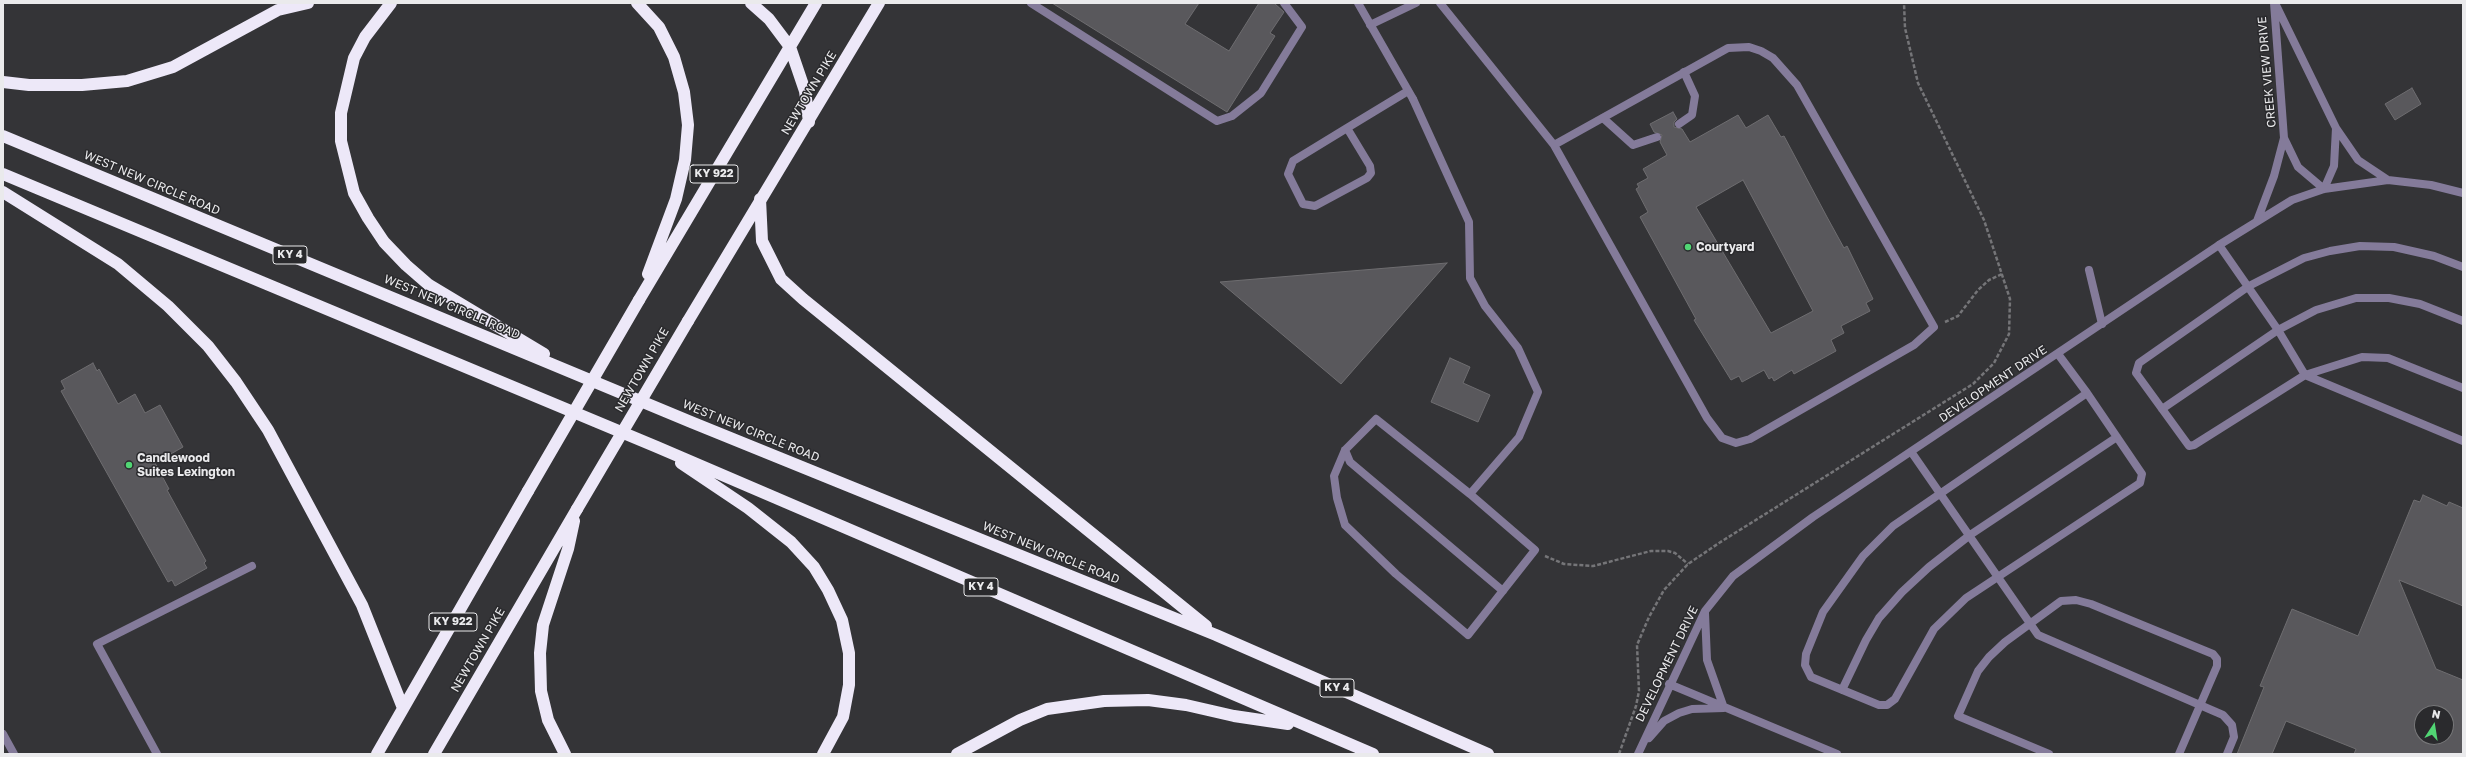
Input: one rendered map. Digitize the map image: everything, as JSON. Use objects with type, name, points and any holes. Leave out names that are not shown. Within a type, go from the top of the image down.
[{"type":"highway","points":[[3,82],[29,85],[82,86],[128,81],[173,67],[281,7],[308,3]]},
{"type":"highway","points":[[391,3],[369,31],[354,58],[341,113],[341,142],[354,193],[384,242],[406,265],[430,285],[578,375]]},
{"type":"highway","points":[[637,3],[659,27],[674,57],[684,92],[688,125],[685,160],[676,199],[639,300]]},
{"type":"highway","points":[[751,3],[769,19],[790,47],[805,91],[809,122]]},
{"type":"highway","name":"KY 922","points":[[377,753],[639,300],[816,3]]},
{"type":"highway","name":"NEWTOWN PIKE","points":[[434,754],[688,321],[760,200],[809,122],[879,3]]},
{"type":"highway","name":"WEST NEW CIRCLE ROAD","points":[[3,136],[578,375],[1216,635],[1488,754]]},
{"type":"highway","name":"KY 4","points":[[3,174],[657,447],[1373,754]]},
{"type":"highway","points":[[3,192],[118,264],[173,311],[208,346],[236,382],[268,430],[362,605],[403,708]]},
{"type":"highway","points":[[760,200],[762,240],[781,279],[1216,635]]},
{"type":"highway","points":[[657,447],[748,508],[791,542],[814,567],[828,590],[842,620],[849,653],[849,685],[843,717],[823,754]]},
{"type":"highway","points":[[565,754],[546,712],[541,691],[540,653],[543,625],[568,549],[577,509]]},
{"type":"highway","points":[[957,754],[1020,720],[1048,709],[1104,701],[1148,700],[1186,705],[1234,716],[1305,726]]},
{"type":"street","points":[[1031,3],[1217,121],[1232,116],[1261,93],[1302,27],[1284,3]]},
{"type":"street","points":[[1358,3],[1408,91],[1469,222],[1470,278],[1485,306],[1518,348],[1538,392],[1519,437],[1470,494]]},
{"type":"street","points":[[1370,25],[1416,3]]},
{"type":"street","points":[[1440,3],[1554,145],[1703,412],[1722,438],[1736,443],[1750,439],[1914,345],[1934,327],[1797,85],[1777,62],[1761,51],[1749,47],[1728,48],[1554,145]]},
{"type":"street","name":"CREEK VIEW DRIVE","points":[[2274,3],[2336,128],[2358,160],[2388,180]]},
{"type":"street","name":"CREEK VIEW DRIVE","points":[[2257,221],[2274,176],[2284,138],[2274,3]]},
{"type":"street","points":[[1679,124],[1692,115],[1695,96],[1684,72]]},
{"type":"street","points":[[1347,128],[1370,166],[1370,172],[1367,178],[1315,206],[1303,204],[1288,174],[1289,167],[1293,161],[1347,128],[1408,91]]},
{"type":"street","points":[[1603,118],[1633,145],[1657,137]]},
{"type":"street","name":"CREEK VIEW DRIVE","points":[[2284,138],[2298,167],[2324,189],[2334,166],[2336,128]]},
{"type":"street","name":"DEVELOPMENT DRIVE","points":[[1639,754],[1669,684],[1705,611],[1733,576],[1813,516],[1912,453],[2219,245],[2292,200],[2324,189],[2388,180],[2431,185],[2463,193]]},
{"type":"street","points":[[2219,245],[2278,330],[2305,375],[2463,441]]},
{"type":"street","points":[[2463,267],[2434,256],[2394,247],[2360,246],[2330,251],[2304,258],[2248,286],[2139,362],[2136,373],[2185,443],[2194,445],[2305,375],[2362,357],[2388,358],[2463,388]]},
{"type":"street","points":[[2089,270],[2102,324]]},
{"type":"street","points":[[2162,409],[2278,330],[2316,310],[2356,298],[2397,299],[2420,304],[2463,321]]},
{"type":"street","points":[[2058,354],[2087,393],[2142,474],[2140,484],[1997,576],[1966,598],[1934,629],[1895,699],[1887,705],[1879,705],[1811,677],[1805,665],[1806,654],[1823,612],[1863,556],[1894,526],[2087,393]]},
{"type":"street","points":[[1376,419],[1470,494],[1535,550],[1468,635],[1396,574],[1345,525],[1337,498],[1334,476],[1345,450],[1376,419]]},
{"type":"street","points":[[1842,690],[1866,640],[1879,618],[1902,592],[1929,566],[1970,535],[2117,437]]},
{"type":"street","points":[[1345,450],[1350,462],[1503,591]]},
{"type":"street","points":[[1912,453],[2038,635],[2223,715],[2232,725],[2234,738],[2227,754]]},
{"type":"street","points":[[157,754],[97,644],[252,566]]},
{"type":"street","points":[[2049,754],[1958,716],[1978,671],[2005,642],[2061,602],[2076,600],[2091,604],[2213,654],[2217,659],[2217,666],[2179,754]]},
{"type":"street","points":[[1705,611],[1707,660],[1724,708]]},
{"type":"street","points":[[1669,684],[1837,754]]},
{"type":"street","points":[[1639,754],[1654,730],[1674,716],[1692,709],[1724,708]]},
{"type":"street","points":[[3,734],[14,754]]},
{"type":"path","points":[[1934,327],[1958,316],[1978,290],[1989,280],[2002,274]]},
{"type":"path","points":[[1535,550],[1553,561],[1576,567],[1593,566],[1651,551],[1675,553],[1688,564]]},
{"type":"building","points":[[1052,3],[1199,3],[1185,24],[1229,51],[1259,3],[1274,3],[1284,12],[1270,33],[1275,36],[1227,112]]},
{"type":"building","points":[[2412,88],[2421,104],[2395,120],[2385,104]]},
{"type":"building","name":"Courtyard","points":[[1673,112],[1677,119],[1674,122],[1674,127],[1682,129],[1690,142],[1738,115],[1746,128],[1768,115],[1781,137],[1784,136],[1844,248],[1847,246],[1873,299],[1866,303],[1870,311],[1841,326],[1844,333],[1831,340],[1836,351],[1794,374],[1792,370],[1774,381],[1772,377],[1769,379],[1764,370],[1742,382],[1739,376],[1731,380],[1694,320],[1696,319],[1640,217],[1648,212],[1636,189],[1639,187],[1637,184],[1648,178],[1643,169],[1667,155],[1660,142],[1662,135],[1654,132],[1650,124]],"holes":[[[1743,180],[1813,311],[1771,333],[1696,207]]]},
{"type":"building","points":[[1447,263],[1341,384],[1220,282]]},
{"type":"building","points":[[1450,358],[1470,367],[1463,383],[1490,395],[1478,422],[1431,402]]},
{"type":"building","name":"Candlewood Suites Lexington","points":[[93,363],[97,371],[99,369],[118,404],[135,394],[145,413],[160,405],[183,447],[155,463],[169,489],[167,490],[206,561],[204,563],[207,568],[175,586],[172,580],[168,582],[61,391],[65,389],[61,381]]},
{"type":"building","points":[[2423,495],[2447,506],[2449,502],[2463,508],[2463,606],[2399,580],[2436,669],[2463,680],[2463,754],[2354,754],[2356,749],[2286,721],[2272,754],[2237,754],[2264,687],[2260,686],[2292,609],[2358,636],[2414,500],[2420,502]]},
{"type":"place","name":"Courtyard","points":[[1688,247]]},
{"type":"place","name":"Candlewood Suites Lexington","points":[[129,465]]}]
